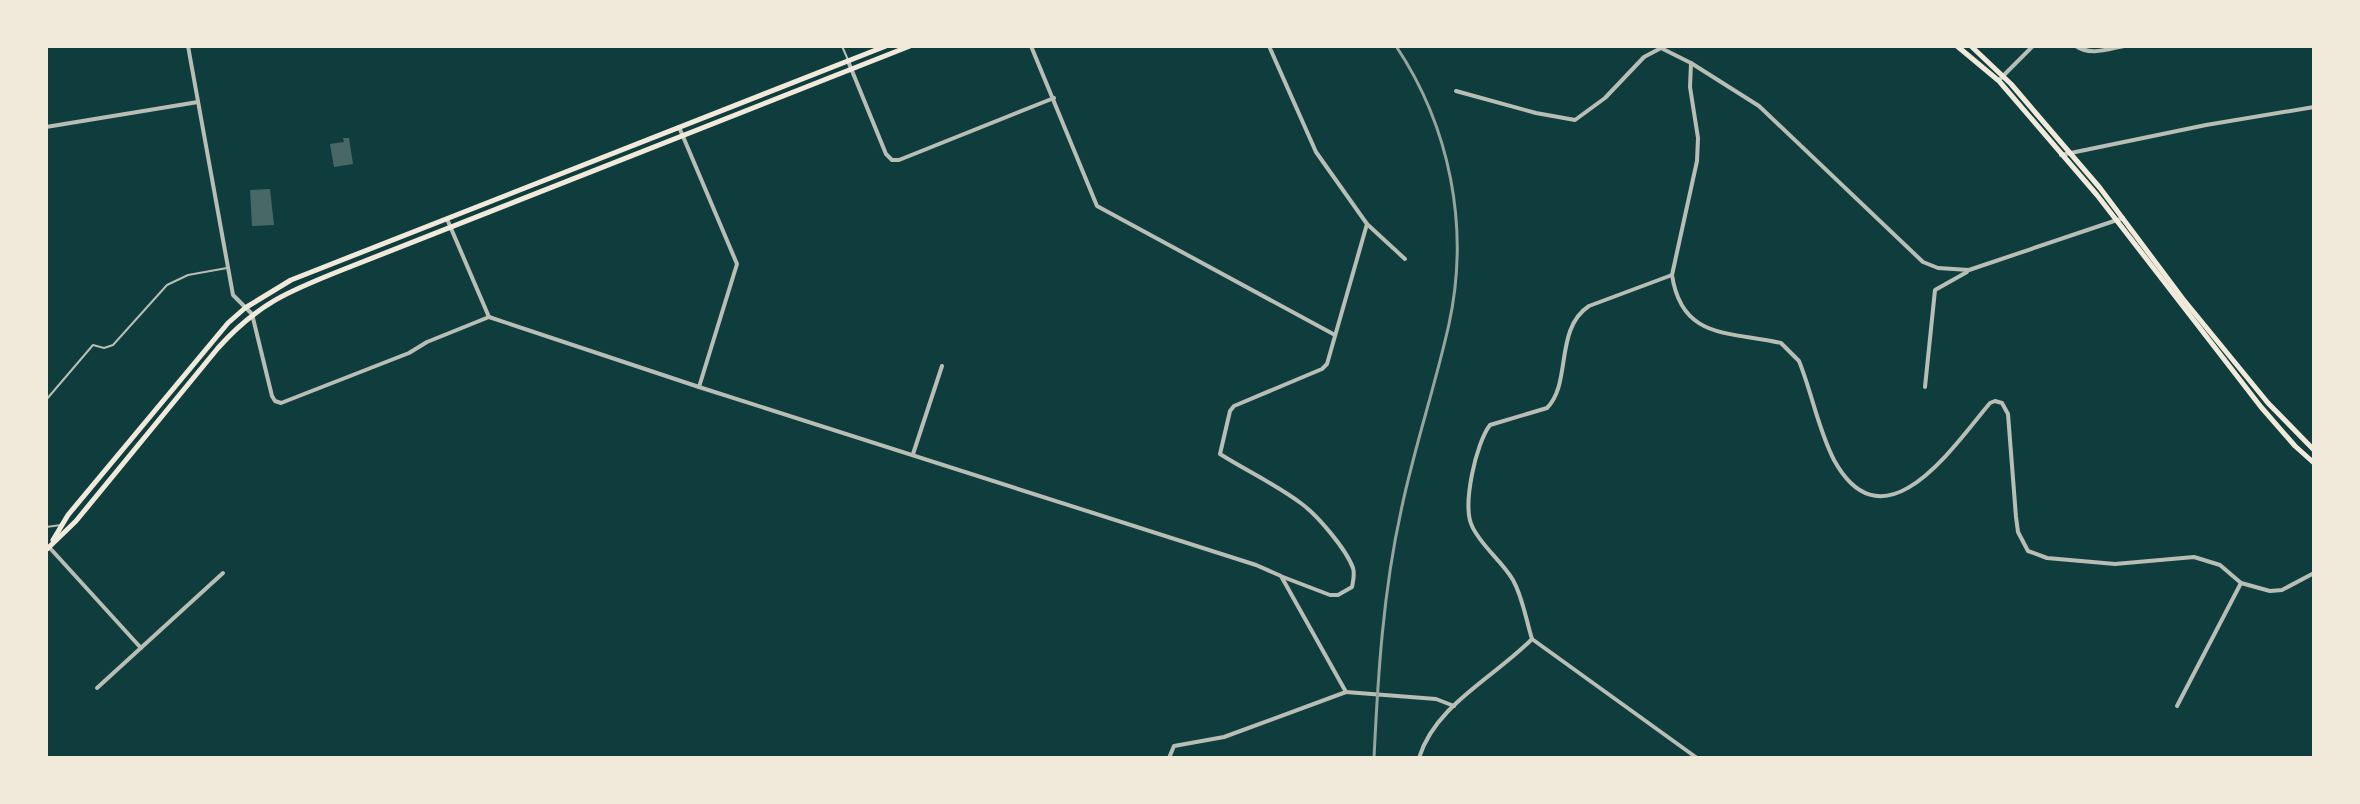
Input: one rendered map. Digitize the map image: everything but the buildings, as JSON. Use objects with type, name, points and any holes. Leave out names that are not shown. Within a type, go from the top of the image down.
[{"type":"main road","points":[[47,547],[211,343],[245,308],[291,280],[886,46]]},
{"type":"main road","points":[[47,547],[76,521],[218,348],[252,314],[296,288],[910,46]]},
{"type":"main road","points":[[1957,46],[2001,79],[2060,155],[2097,195],[2261,407],[2314,463]]},
{"type":"main road","points":[[1971,46],[2068,153],[2268,403],[2314,450]]},
{"type":"street","points":[[188,46],[233,295],[252,314],[275,401],[281,403],[409,353],[427,342],[489,317],[1256,565],[1330,595],[1338,595],[1352,587],[1353,570],[1344,551],[1302,504],[1220,454],[1234,406],[1322,369],[1327,364],[1367,224]]},
{"type":"street","points":[[1031,46],[1097,206],[1335,335]]},
{"type":"street","points":[[1269,46],[1316,152],[1367,224],[1405,259]]},
{"type":"street","points":[[2001,79],[2033,46]]},
{"type":"street","points":[[2076,46],[2091,52],[2124,46]]},
{"type":"street","points":[[1456,91],[1536,113],[1575,120],[1605,98],[1644,57],[1661,48],[1759,106],[1923,262],[1938,268],[1969,270]]},
{"type":"street","points":[[848,61],[886,154],[892,160],[899,160],[1054,98]]},
{"type":"street","points":[[1691,63],[1690,87],[1698,138],[1697,161],[1672,275],[1681,301],[1695,323],[1722,333],[1781,343],[1790,350],[1804,373],[1833,457],[1857,489],[1879,497],[1909,488],[1930,473],[1995,401],[2006,407],[2008,414],[2018,532],[2028,551],[2047,558],[2115,564],[2194,557],[2220,565],[2241,583],[2270,591],[2282,590],[2314,573]]},
{"type":"street","points":[[46,127],[198,102]]},
{"type":"street","points":[[2060,155],[2314,107]]},
{"type":"street","points":[[679,127],[737,264],[699,387]]},
{"type":"street","points":[[1925,387],[1935,290],[1969,270],[2123,218]]},
{"type":"street","points":[[447,219],[489,317]]},
{"type":"street","points":[[1672,275],[1580,312],[1565,347],[1552,403],[1541,410],[1490,425],[1480,444],[1468,504],[1473,529],[1512,578],[1532,639],[1697,758]]},
{"type":"street","points":[[913,454],[942,366]]},
{"type":"street","points":[[47,547],[141,648]]},
{"type":"street","points":[[97,688],[223,573]]},
{"type":"street","points":[[1281,576],[1346,692]]},
{"type":"street","points":[[2177,706],[2241,583]]},
{"type":"street","points":[[1419,758],[1426,738],[1454,706],[1532,639]]},
{"type":"street","points":[[1169,758],[1174,746],[1224,737],[1346,692],[1436,699],[1454,706]]},
{"type":"lane","points":[[842,46],[848,61]]},
{"type":"lane","points":[[46,400],[93,345],[104,348],[113,345],[167,285],[188,275],[227,268]]},
{"type":"lane","points":[[46,527],[62,525]]},
{"type":"railway","points":[[1374,758],[1386,603],[1395,542],[1406,487],[1449,324],[1457,251],[1451,179],[1442,144],[1415,77],[1396,46]]}]
